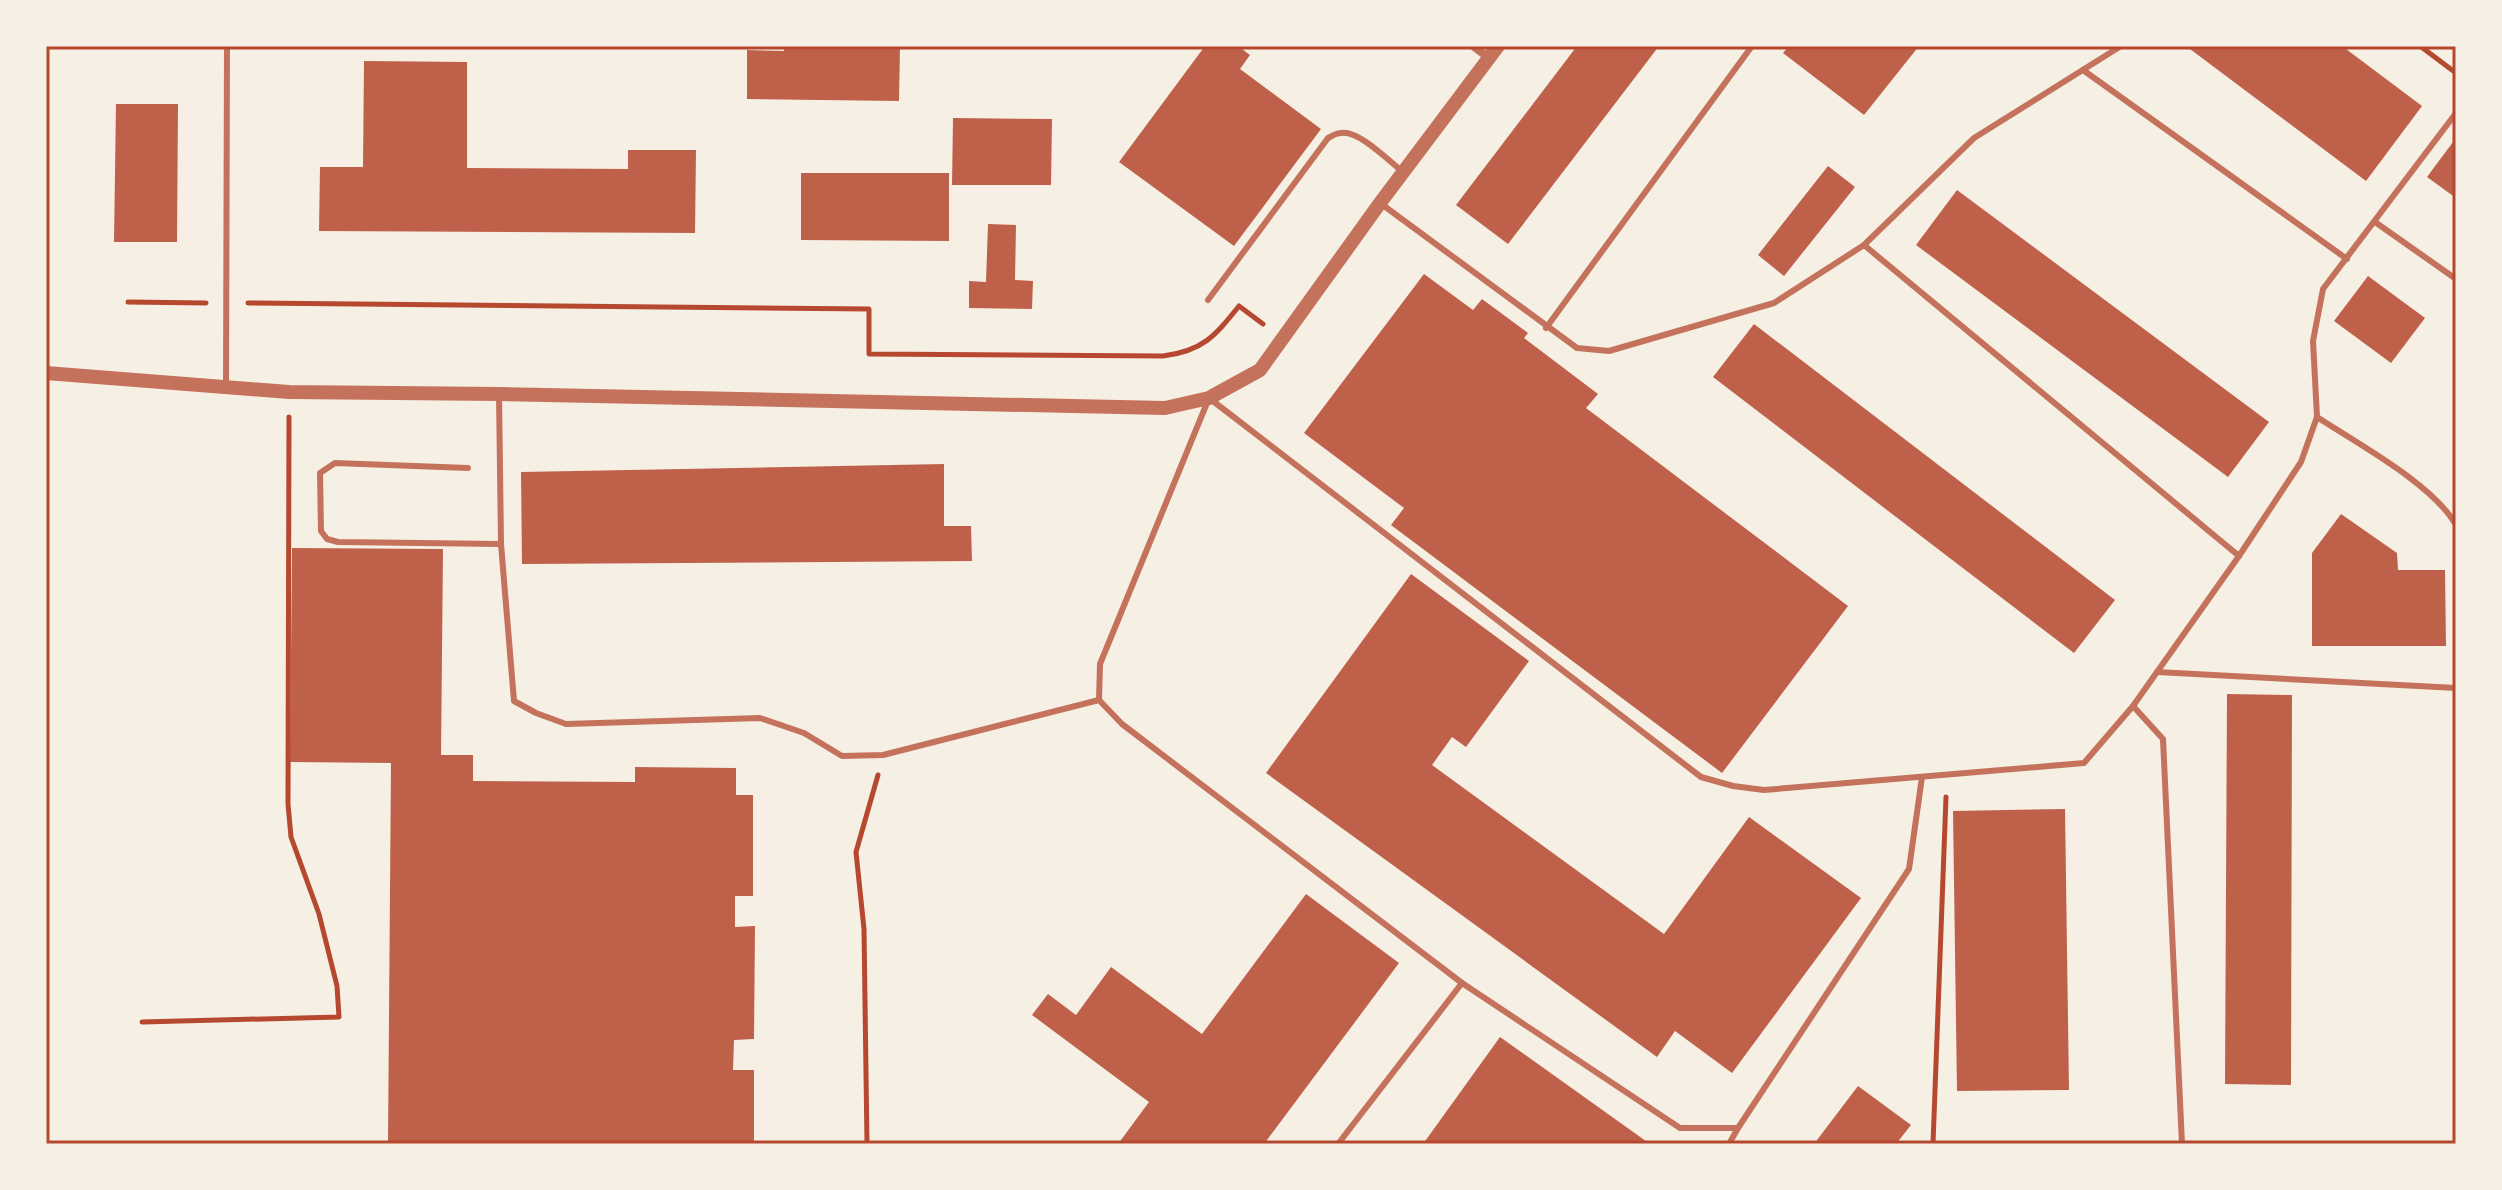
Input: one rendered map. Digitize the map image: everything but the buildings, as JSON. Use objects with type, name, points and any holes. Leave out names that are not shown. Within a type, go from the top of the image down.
[{"type":"street","points":[[46,373],[289,392],[1165,408],[1209,398],[1260,370],[1494,52],[1473,46]]},
{"type":"lane","points":[[226,388],[227,46]]},
{"type":"lane","points":[[1546,328],[1752,46]]},
{"type":"lane","points":[[1380,203],[1546,328],[1577,348],[1609,351],[1774,303],[1864,245],[1974,138],[2121,46]]},
{"type":"lane","points":[[2083,70],[2347,259]]},
{"type":"lane","points":[[1738,1128],[1680,1128],[1462,983],[1122,724],[1099,700],[1100,664],[1209,398],[1701,777],[1764,790],[2084,763],[2133,706],[2301,462],[2317,417],[2313,341],[2323,289],[2456,113]]},
{"type":"lane","points":[[1208,300],[1328,138],[1341,132],[1361,138],[1403,172]]},
{"type":"lane","points":[[2375,222],[2456,279]]},
{"type":"lane","points":[[1864,245],[2239,556]]},
{"type":"lane","points":[[499,394],[501,544],[514,701],[536,713],[566,724],[760,718],[804,733],[842,756],[883,755],[1099,700]]},
{"type":"lane","points":[[2317,417],[2423,488],[2456,525]]},
{"type":"lane","points":[[468,468],[335,463],[320,473],[321,531],[327,539],[338,542],[501,544]]},
{"type":"lane","points":[[2157,672],[2456,688]]},
{"type":"lane","points":[[2133,706],[2163,739],[2182,1144]]},
{"type":"lane","points":[[1729,1144],[1909,869],[1922,777]]},
{"type":"lane","points":[[1338,1144],[1462,983]]},
{"type":"path","points":[[2420,46],[2456,73]]},
{"type":"path","points":[[128,302],[869,309],[869,354],[1049,357],[1185,353],[1200,347],[1217,334],[1239,306],[1282,339]]},
{"type":"path","points":[[142,1022],[339,1017],[337,986],[319,914],[291,837],[288,804],[289,392]]},
{"type":"path","points":[[867,1144],[864,929],[856,852],[883,755]]},
{"type":"path","points":[[1933,1144],[1947,775]]}]
